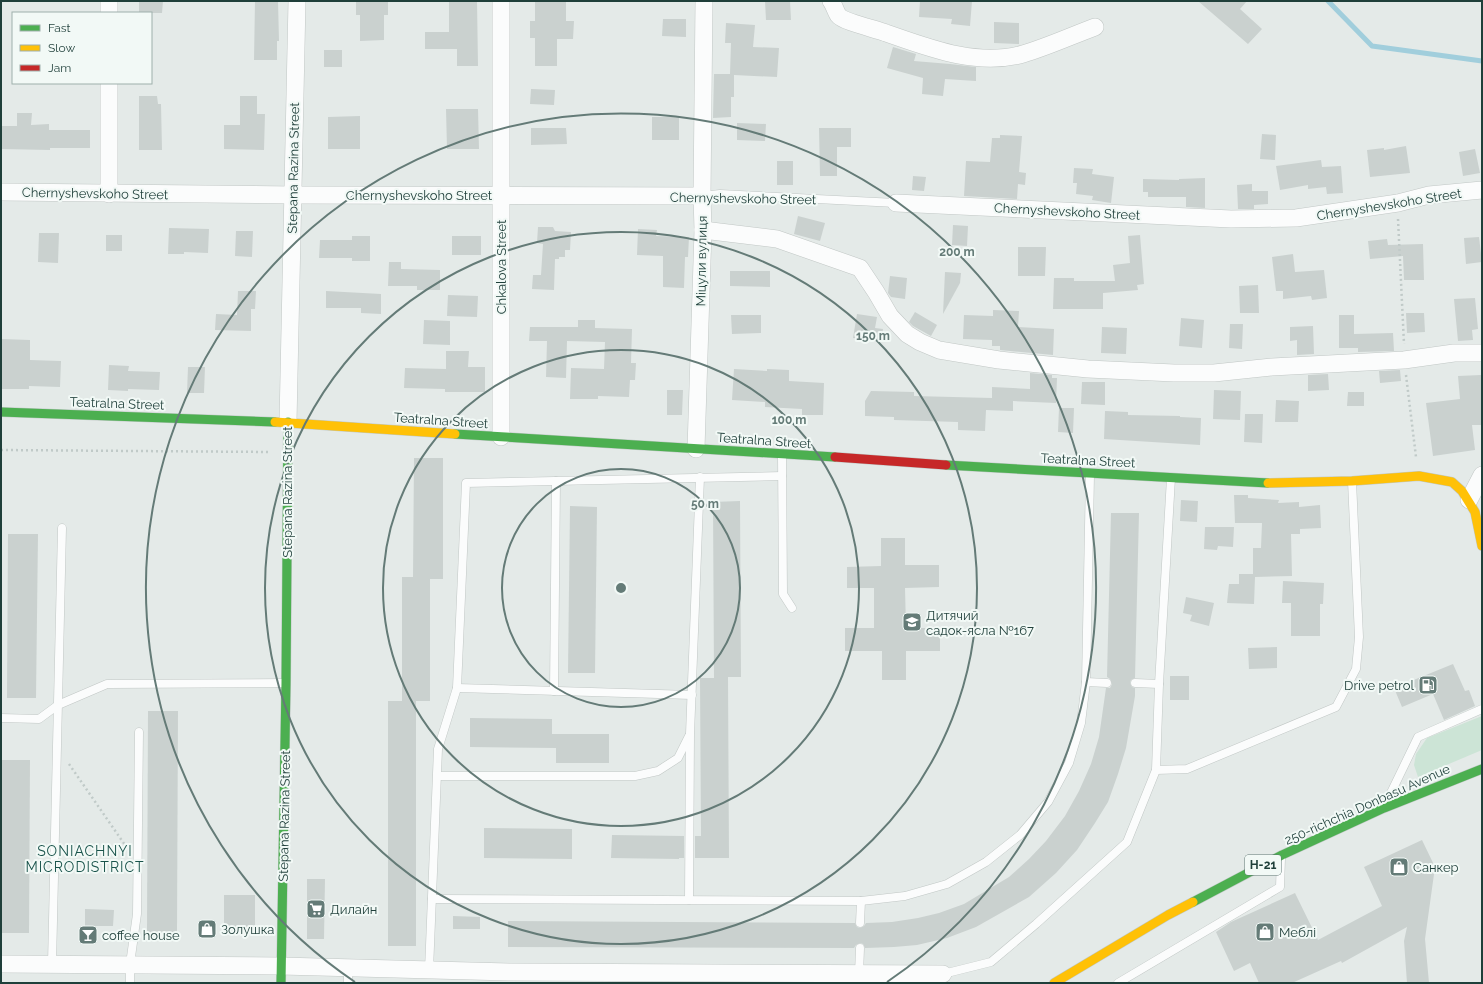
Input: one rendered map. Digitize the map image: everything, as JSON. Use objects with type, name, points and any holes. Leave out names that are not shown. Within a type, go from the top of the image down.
[{"type":"street","points":[[109,1],[109,12]]},
{"type":"street","name":"Stepana Razina Street","points":[[281,983],[286,683],[288,422],[297,1]]},
{"type":"street","name":"Chkalova Street","points":[[501,1],[501,437]]},
{"type":"street","name":"Міцули вулиця","points":[[696,449],[703,230],[704,1]]},
{"type":"street","points":[[837,6],[856,23],[929,49],[972,57],[998,57],[1023,54],[1095,27]]},
{"type":"street","points":[[109,84],[109,194]]},
{"type":"street","name":"Chernyshevskoho Street","points":[[896,203],[1231,219],[1296,218],[1398,203],[1429,195],[1482,190]]},
{"type":"street","name":"Chernyshevskoho Street","points":[[1,192],[109,194],[702,196]]},
{"type":"street","points":[[703,230],[777,239],[860,268],[890,316],[907,334],[920,342],[939,350],[999,360],[1088,369],[1214,372],[1272,367],[1404,360],[1454,353],[1482,352]]},
{"type":"street","name":"Teatralna Street","points":[[1,412],[288,422],[1090,474],[1269,483],[1352,481],[1419,476],[1452,482],[1462,491],[1469,500],[1475,512],[1482,546]]},
{"type":"street","points":[[1469,500],[1482,475]]},
{"type":"street","name":"250-richchia Donbasu Avenue","points":[[1054,983],[1168,915],[1282,855],[1384,808],[1482,769]]},
{"type":"street","points":[[1,964],[282,966],[348,975],[429,970],[617,978],[943,974]]},
{"type":"lane","name":"Chernyshevskoho Street","points":[[702,196],[720,194],[896,203]]},
{"type":"lane","points":[[782,454],[783,594],[792,608]]},
{"type":"lane","points":[[432,899],[861,901],[905,896],[947,884],[986,862],[1020,835],[1048,802],[1069,763],[1081,723],[1086,682],[1090,474]]},
{"type":"lane","points":[[429,970],[438,749],[457,688],[466,483],[782,476]]},
{"type":"lane","points":[[689,900],[690,734],[700,477]]},
{"type":"lane","points":[[943,974],[991,962],[1036,924],[1126,842],[1156,770],[1159,684],[1171,477]]},
{"type":"lane","points":[[554,691],[556,481]]},
{"type":"lane","points":[[1156,770],[1187,769],[1336,708],[1356,669],[1359,638],[1352,481]]},
{"type":"lane","points":[[52,964],[62,528]]},
{"type":"lane","points":[[1086,682],[1106,683]]},
{"type":"lane","points":[[1,718],[39,719],[58,705],[107,684],[286,683]]},
{"type":"lane","points":[[1135,683],[1159,684]]},
{"type":"lane","points":[[457,688],[692,695]]},
{"type":"lane","points":[[1384,808],[1418,737],[1482,709]]},
{"type":"lane","points":[[130,983],[130,964],[137,914],[139,732]]},
{"type":"lane","points":[[438,776],[635,776],[658,771],[678,758],[690,734]]},
{"type":"lane","points":[[1118,983],[1280,887],[1282,855]]},
{"type":"lane","points":[[860,923],[861,901]]},
{"type":"lane","points":[[859,974],[860,948]]},
{"type":"path","points":[[1398,203],[1404,360],[1419,476]]},
{"type":"path","points":[[1,450],[288,452]]},
{"type":"path","points":[[57,747],[137,862]]},
{"type":"green space","points":[[1482,716],[1482,750],[1418,777],[1414,765],[1416,754],[1427,738]]},
{"type":"building","points":[[139,1],[163,1],[162,13],[139,12]]},
{"type":"building","points":[[255,1],[278,1],[279,41],[277,41],[277,60],[254,60]]},
{"type":"building","points":[[356,1],[388,1],[388,15],[384,15],[384,40],[360,41],[360,15],[356,15]]},
{"type":"building","points":[[449,1],[477,1],[478,66],[457,66],[457,49],[425,49],[425,32],[449,32]]},
{"type":"building","points":[[535,1],[566,1],[566,21],[574,21],[573,39],[557,39],[557,66],[535,66],[535,38],[530,38],[530,21],[535,21]]},
{"type":"building","points":[[765,1],[790,1],[791,20],[766,20]]},
{"type":"building","points":[[920,1],[972,1],[970,26],[951,24],[952,19],[919,17]]},
{"type":"building","points":[[1198,1],[1247,1],[1240,9],[1262,29],[1248,44]]},
{"type":"building","points":[[663,19],[686,19],[686,37],[662,36]]},
{"type":"building","points":[[994,22],[1019,23],[1019,44],[994,43]]},
{"type":"building","points":[[726,23],[755,25],[753,47],[779,48],[777,77],[734,75],[734,97],[731,97],[731,117],[713,118],[714,74],[730,74],[731,43],[725,43]]},
{"type":"building","points":[[893,47],[916,54],[914,61],[976,67],[976,81],[945,79],[943,96],[922,94],[923,78],[887,68]]},
{"type":"building","points":[[324,50],[342,50],[342,67],[324,67]]},
{"type":"building","points":[[531,89],[555,90],[554,105],[530,104]]},
{"type":"building","points":[[139,96],[157,96],[158,104],[161,104],[162,150],[139,150]]},
{"type":"building","points":[[240,96],[257,96],[257,114],[265,114],[264,150],[224,149],[224,125],[240,125]]},
{"type":"building","points":[[446,109],[478,109],[479,149],[447,149]]},
{"type":"building","points":[[17,113],[32,113],[31,125],[49,124],[49,130],[90,130],[90,148],[50,148],[50,150],[1,149],[1,126],[17,126]]},
{"type":"building","points":[[360,116],[360,149],[328,149],[328,117]]},
{"type":"building","points":[[652,117],[679,117],[679,140],[652,140]]},
{"type":"building","points":[[737,123],[766,124],[765,141],[737,140]]},
{"type":"building","points":[[531,128],[566,128],[567,144],[531,145]]},
{"type":"building","points":[[819,128],[851,128],[851,147],[837,147],[837,176],[820,176]]},
{"type":"building","points":[[1262,134],[1276,135],[1275,160],[1260,159]]},
{"type":"building","points":[[1000,135],[1022,136],[1019,172],[1026,173],[1025,185],[1018,184],[1017,199],[964,196],[966,161],[990,162],[992,138],[1000,138]]},
{"type":"building","points":[[1406,146],[1410,173],[1370,177],[1367,150],[1384,148],[1384,150]]},
{"type":"building","points":[[1475,149],[1480,173],[1463,176],[1459,152]]},
{"type":"building","points":[[1321,160],[1322,167],[1341,166],[1343,193],[1327,194],[1326,187],[1308,189],[1308,185],[1280,190],[1276,166]]},
{"type":"building","points":[[777,161],[793,161],[793,185],[777,185]]},
{"type":"building","points":[[1074,168],[1093,169],[1092,174],[1114,177],[1111,203],[1092,200],[1093,196],[1076,194],[1077,183],[1073,183]]},
{"type":"building","points":[[913,176],[926,177],[924,191],[912,190]]},
{"type":"building","points":[[1205,178],[1205,208],[1186,207],[1186,197],[1148,197],[1148,192],[1143,192],[1143,179],[1179,180]]},
{"type":"building","points":[[1252,184],[1252,191],[1268,191],[1268,204],[1254,205],[1254,209],[1238,209],[1237,185]]},
{"type":"building","points":[[798,216],[825,223],[820,241],[794,234]]},
{"type":"building","points":[[953,225],[968,226],[967,246],[952,245]]},
{"type":"building","points":[[538,227],[553,227],[555,231],[571,232],[570,250],[565,250],[565,257],[555,259],[554,290],[532,289],[533,275],[541,275],[543,244],[537,243]]},
{"type":"building","points":[[169,228],[209,229],[208,253],[184,252],[184,254],[168,254]]},
{"type":"building","points":[[638,229],[657,230],[656,236],[689,237],[688,257],[685,257],[684,288],[663,287],[663,256],[637,255]]},
{"type":"building","points":[[236,231],[253,231],[252,257],[235,256]]},
{"type":"building","points":[[39,233],[59,233],[58,263],[38,262]]},
{"type":"building","points":[[106,235],[122,235],[122,251],[106,251]]},
{"type":"building","points":[[1140,235],[1144,284],[1137,285],[1138,290],[1103,293],[1103,309],[1053,309],[1054,278],[1074,278],[1074,281],[1115,281],[1113,265],[1130,263],[1128,236]]},
{"type":"building","points":[[352,236],[370,236],[370,261],[352,261],[352,258],[319,258],[320,240],[352,240]]},
{"type":"building","points":[[452,236],[481,236],[481,255],[452,255]]},
{"type":"building","points":[[1479,237],[1482,262],[1466,264],[1464,238]]},
{"type":"building","points":[[1387,239],[1388,245],[1423,244],[1424,280],[1404,280],[1403,256],[1370,259],[1368,241]]},
{"type":"building","points":[[1018,247],[1046,247],[1045,276],[1018,276]]},
{"type":"building","points":[[1293,254],[1295,272],[1324,270],[1327,298],[1312,300],[1311,296],[1283,299],[1283,291],[1276,291],[1272,257]]},
{"type":"building","points":[[389,262],[401,262],[401,269],[440,270],[440,290],[417,290],[417,286],[388,286]]},
{"type":"building","points":[[730,271],[770,271],[770,287],[730,286]]},
{"type":"building","points":[[945,272],[961,273],[960,283],[943,314]]},
{"type":"building","points":[[890,276],[907,278],[905,299],[891,297],[888,293]]},
{"type":"building","points":[[1258,285],[1259,313],[1240,313],[1239,286]]},
{"type":"building","points":[[238,291],[256,291],[255,309],[251,309],[251,331],[215,330],[216,314],[237,315]]},
{"type":"building","points":[[326,291],[381,294],[381,314],[361,313],[361,308],[326,308]]},
{"type":"building","points":[[448,295],[478,296],[477,317],[447,316]]},
{"type":"building","points":[[1475,298],[1478,329],[1472,330],[1473,340],[1458,341],[1454,299]]},
{"type":"building","points":[[993,310],[1019,311],[1018,327],[1054,329],[1053,355],[1000,350],[1000,346],[992,346],[992,340],[963,339],[964,315],[993,316]]},
{"type":"building","points":[[915,312],[937,325],[931,336],[913,326],[909,322]]},
{"type":"building","points":[[1406,313],[1424,313],[1425,332],[1407,333]]},
{"type":"building","points":[[857,314],[877,317],[875,328],[883,329],[881,342],[853,338]]},
{"type":"building","points":[[731,315],[761,315],[761,333],[732,334]]},
{"type":"building","points":[[1339,315],[1354,315],[1354,334],[1393,333],[1394,351],[1358,352],[1358,348],[1339,348]]},
{"type":"building","points":[[1181,318],[1204,320],[1202,348],[1179,346]]},
{"type":"building","points":[[424,320],[450,321],[450,345],[423,344]]},
{"type":"building","points":[[578,320],[595,320],[595,328],[632,329],[631,363],[636,363],[635,380],[630,380],[629,397],[598,396],[598,399],[570,399],[571,368],[604,369],[605,342],[567,341],[566,378],[546,377],[547,341],[529,341],[530,327],[578,327]]},
{"type":"building","points":[[1230,324],[1243,324],[1242,349],[1229,348]]},
{"type":"building","points":[[1313,326],[1314,354],[1297,355],[1297,340],[1290,341],[1290,327]]},
{"type":"building","points":[[1102,327],[1127,328],[1126,354],[1101,353]]},
{"type":"building","points":[[1,339],[30,340],[30,360],[61,361],[60,387],[29,386],[29,389],[1,389]]},
{"type":"building","points":[[446,351],[469,351],[468,367],[485,367],[485,392],[445,392],[445,389],[404,388],[405,368],[446,369]]},
{"type":"building","points":[[109,365],[129,366],[128,371],[160,372],[159,390],[108,390]]},
{"type":"building","points":[[188,367],[205,367],[204,393],[187,393]]},
{"type":"building","points":[[734,369],[767,371],[767,369],[789,370],[789,381],[824,383],[823,415],[802,415],[802,409],[765,407],[765,402],[732,400]]},
{"type":"building","points":[[1400,370],[1401,381],[1380,383],[1379,371]]},
{"type":"building","points":[[1030,373],[1052,375],[1052,378],[1057,378],[1056,403],[1013,401],[1013,411],[986,410],[985,431],[958,430],[958,422],[894,420],[894,417],[865,416],[865,401],[871,391],[914,392],[914,396],[992,398],[992,387],[1030,389]]},
{"type":"building","points":[[1328,374],[1329,390],[1308,391],[1308,375]]},
{"type":"building","points":[[1481,375],[1482,425],[1472,425],[1475,450],[1433,456],[1426,403],[1460,399],[1458,376]]},
{"type":"building","points":[[1082,382],[1105,382],[1105,405],[1081,404]]},
{"type":"building","points":[[667,390],[683,390],[682,415],[667,415]]},
{"type":"building","points":[[1214,390],[1241,391],[1240,420],[1213,419]]},
{"type":"building","points":[[1348,392],[1364,392],[1364,406],[1347,406]]},
{"type":"building","points":[[1276,400],[1299,401],[1298,422],[1275,422]]},
{"type":"building","points":[[1059,408],[1074,408],[1073,433],[1058,432]]},
{"type":"building","points":[[1105,411],[1128,412],[1128,415],[1201,418],[1200,445],[1104,439]]},
{"type":"building","points":[[1245,414],[1263,414],[1262,443],[1244,442]]},
{"type":"building","points":[[414,458],[443,458],[443,579],[430,579],[430,701],[416,701],[416,946],[388,946],[388,701],[402,701],[402,577],[413,577]]},
{"type":"building","points":[[1234,495],[1248,495],[1248,498],[1279,500],[1278,503],[1299,502],[1299,507],[1320,505],[1321,528],[1300,529],[1300,534],[1291,534],[1292,576],[1255,577],[1254,604],[1227,603],[1229,584],[1239,584],[1239,574],[1253,574],[1253,548],[1261,548],[1262,523],[1235,523]]},
{"type":"building","points":[[1181,500],[1198,501],[1197,522],[1180,521]]},
{"type":"building","points":[[740,501],[741,677],[728,677],[729,858],[695,858],[695,836],[701,836],[700,678],[714,678],[713,502]]},
{"type":"building","points":[[570,506],[597,507],[595,673],[568,673]]},
{"type":"building","points":[[1111,513],[1139,513],[1135,678],[1131,680],[1130,683],[1132,687],[1135,688],[1135,696],[1126,748],[1108,802],[1095,823],[1077,850],[1056,873],[1029,897],[976,927],[947,938],[917,945],[865,948],[863,944],[860,943],[854,948],[508,947],[508,921],[855,923],[857,927],[860,928],[866,923],[892,922],[939,913],[964,904],[1009,877],[1046,841],[1065,816],[1079,791],[1091,764],[1099,737],[1106,688],[1110,688],[1112,684],[1110,679],[1107,677]]},
{"type":"building","points":[[1205,527],[1234,527],[1233,547],[1218,546],[1217,550],[1204,549]]},
{"type":"building","points":[[8,534],[38,534],[36,698],[7,698]]},
{"type":"building","points":[[881,538],[905,538],[905,565],[939,565],[939,587],[905,588],[906,628],[940,628],[940,651],[906,651],[906,680],[882,680],[882,651],[845,651],[845,628],[874,628],[874,588],[847,588],[847,567],[881,566]]},
{"type":"building","points":[[1283,581],[1324,583],[1323,604],[1320,604],[1320,636],[1291,636],[1291,603],[1282,603]]},
{"type":"building","points":[[1186,597],[1214,603],[1209,626],[1190,621],[1192,615],[1183,613]]},
{"type":"building","points":[[1277,647],[1277,668],[1249,669],[1248,648]]},
{"type":"building","points":[[1453,664],[1465,691],[1469,690],[1475,706],[1444,720],[1433,694],[1402,707],[1394,688]]},
{"type":"building","points":[[1170,676],[1189,676],[1189,700],[1170,700]]},
{"type":"building","points":[[148,711],[178,711],[177,933],[147,933]]},
{"type":"building","points":[[470,718],[552,719],[552,734],[609,734],[609,763],[556,763],[556,748],[470,747]]},
{"type":"building","points":[[1,760],[30,760],[29,933],[1,933]]},
{"type":"building","points":[[484,828],[572,829],[572,859],[484,858]]},
{"type":"building","points":[[612,835],[684,836],[684,858],[611,858]]},
{"type":"building","points":[[1422,840],[1435,867],[1425,939],[1429,983],[1407,983],[1404,941],[1407,927],[1342,963],[1341,961],[1292,983],[1259,983],[1250,963],[1234,971],[1216,932],[1231,922],[1295,893],[1318,940],[1382,906],[1364,867]]},
{"type":"building","name":"Дилайн","points":[[307,879],[325,879],[324,939],[307,939]]},
{"type":"building","points":[[224,895],[255,895],[255,928],[224,929]]},
{"type":"building","points":[[85,909],[114,910],[113,926],[85,926]]},
{"type":"building","points":[[453,916],[480,917],[480,929],[453,929]]},
{"type":"waterway","points":[[1328,1],[1372,46],[1482,61]]},
{"type":"traffic: fast","points":[[1,412],[275,422]]},
{"type":"traffic: fast","points":[[281,983],[286,683],[288,422]]},
{"type":"traffic: fast","points":[[455,434],[835,457]]},
{"type":"traffic: fast","points":[[946,465],[1268,483]]},
{"type":"traffic: fast","points":[[1193,902],[1282,855],[1384,808],[1482,769]]},
{"type":"traffic: slow","points":[[275,422],[455,434]]},
{"type":"traffic: slow","points":[[1268,483],[1352,481],[1419,476],[1452,482],[1462,491],[1475,512],[1482,546]]},
{"type":"traffic: slow","points":[[1054,983],[1168,915],[1193,902]]},
{"type":"traffic: jam","points":[[835,457],[946,465]]},
{"type":"place","name":"Дитячий садок-ясла №167","points":[[912,622]]},
{"type":"place","name":"Drive petrol","points":[[1428,685]]},
{"type":"place","name":"Санкер","points":[[1399,867]]},
{"type":"place","name":"Дилайн","points":[[316,909]]},
{"type":"place","name":"Золушка","points":[[207,929]]},
{"type":"place","name":"Меблі","points":[[1265,932]]},
{"type":"place","name":"coffee house","points":[[88,935]]},
{"type":"district","name":"SONIACHNYI MICRODISTRICT","points":[[85,860]]}]
